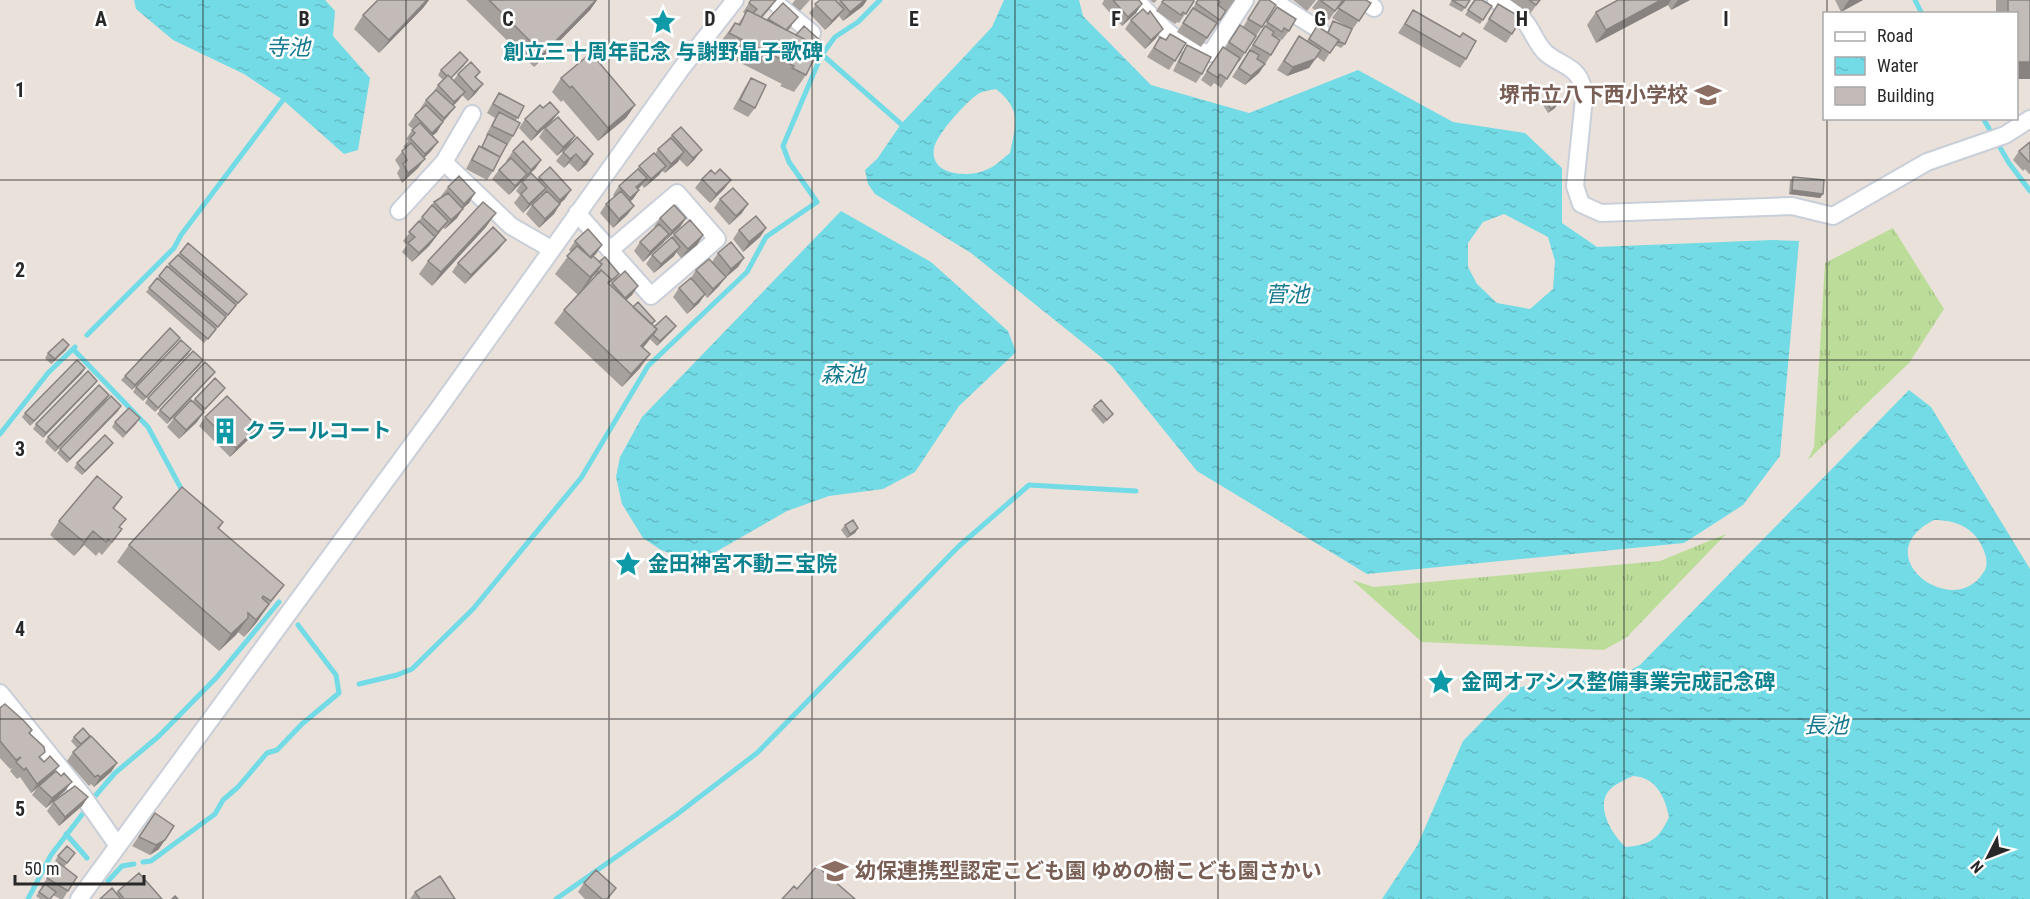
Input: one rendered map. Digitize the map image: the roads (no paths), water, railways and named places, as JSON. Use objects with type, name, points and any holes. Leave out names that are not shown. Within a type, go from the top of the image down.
[{"type":"street","points":[[79,899],[436,412],[681,69],[735,0]]},
{"type":"street","points":[[772,0],[812,33]]},
{"type":"street","points":[[1136,0],[1165,30],[1199,52],[1211,53],[1245,0]]},
{"type":"street","points":[[1272,0],[1321,31]]},
{"type":"street","points":[[1496,0],[1524,21],[1546,54],[1568,65],[1584,90],[1575,186],[1581,204],[1601,213],[1792,206],[1833,216],[1927,162],[2005,135],[2030,119]]},
{"type":"street","points":[[399,211],[444,162],[472,114]]},
{"type":"street","points":[[444,162],[511,226],[551,249]]},
{"type":"street","points":[[577,213],[651,296],[717,239],[677,193],[610,250]]},
{"type":"street","points":[[0,693],[83,796],[118,846]]},
{"type":"water","name":"寺池","points":[[134,0],[325,0],[335,11],[333,36],[370,78],[358,150],[344,154],[283,100],[244,74],[173,40],[136,9]]},
{"type":"water","name":"菅池","points":[[1004,0],[1079,0],[1083,16],[1151,85],[1249,113],[1358,70],[1453,122],[1525,133],[1562,168],[1562,223],[1597,247],[1799,241],[1780,456],[1743,505],[1684,543],[1367,574],[1197,471],[1112,366],[971,253],[875,194],[868,184],[865,170],[877,159],[901,124],[992,27]],"holes":[[[996,89],[1010,104],[1015,118],[1010,153],[994,166],[981,172],[962,174],[944,170],[934,158],[934,148],[940,135],[973,98],[982,92]],[[1504,214],[1548,237],[1555,261],[1553,289],[1530,309],[1497,303],[1477,284],[1468,267],[1468,243],[1483,222]]]},
{"type":"water","name":"森池","points":[[841,211],[931,262],[1008,331],[1016,352],[959,406],[915,472],[883,489],[829,496],[787,511],[705,558],[685,559],[661,550],[643,538],[622,504],[616,477],[620,457],[642,417]]},
{"type":"water","name":"長池","points":[[1909,390],[1931,407],[2030,569],[2030,899],[1382,899],[1417,846],[1463,741],[1514,689],[1552,679],[1613,680],[1640,665]],"holes":[[[1934,520],[1943,520],[1965,527],[1981,543],[1986,557],[1986,568],[1969,586],[1953,590],[1936,587],[1921,578],[1911,565],[1908,550],[1915,534]],[[1633,776],[1648,780],[1658,789],[1669,817],[1653,840],[1641,845],[1626,847],[1608,824],[1604,802],[1611,789]]]},
{"type":"waterway","points":[[359,684],[412,669],[473,609],[581,478],[648,366],[747,272],[766,237],[817,202],[789,162],[783,146],[821,56],[835,37],[858,22],[880,0]]},
{"type":"waterway","points":[[1915,0],[1921,12]]},
{"type":"waterway","points":[[826,58],[901,124]]},
{"type":"waterway","points":[[87,335],[174,248],[181,235],[283,100]]},
{"type":"waterway","points":[[1984,120],[2009,163],[2030,191]]},
{"type":"waterway","points":[[0,434],[48,373],[75,347]]},
{"type":"waterway","points":[[73,349],[148,427],[184,494]]},
{"type":"waterway","points":[[556,899],[676,815],[757,753],[958,547],[1029,485],[1136,491]]},
{"type":"waterway","points":[[96,795],[115,773],[159,736],[216,678],[279,602]]},
{"type":"waterway","points":[[143,862],[151,861],[215,814],[223,800],[238,787],[267,753],[277,750],[302,724],[339,693],[336,675],[298,625]]},
{"type":"waterway","points":[[28,899],[51,855],[84,812]]},
{"type":"waterway","points":[[66,834],[87,858]]},
{"type":"waterway","points":[[108,881],[122,866],[134,864]]},
{"type":"place","name":"創立三十周年記念 与謝野晶子歌碑","points":[[663,22]]},
{"type":"place","name":"堺市立八下西小学校","points":[[1708,95]]},
{"type":"place","name":"クラールコート","points":[[225,431]]},
{"type":"place","name":"金田神宮不動三宝院","points":[[628,564]]},
{"type":"place","name":"金岡オアシス整備事業完成記念碑","points":[[1441,682]]},
{"type":"place","name":"幼保連携型認定こども園 ゆめの樹こども園さかい","points":[[835,871]]}]
